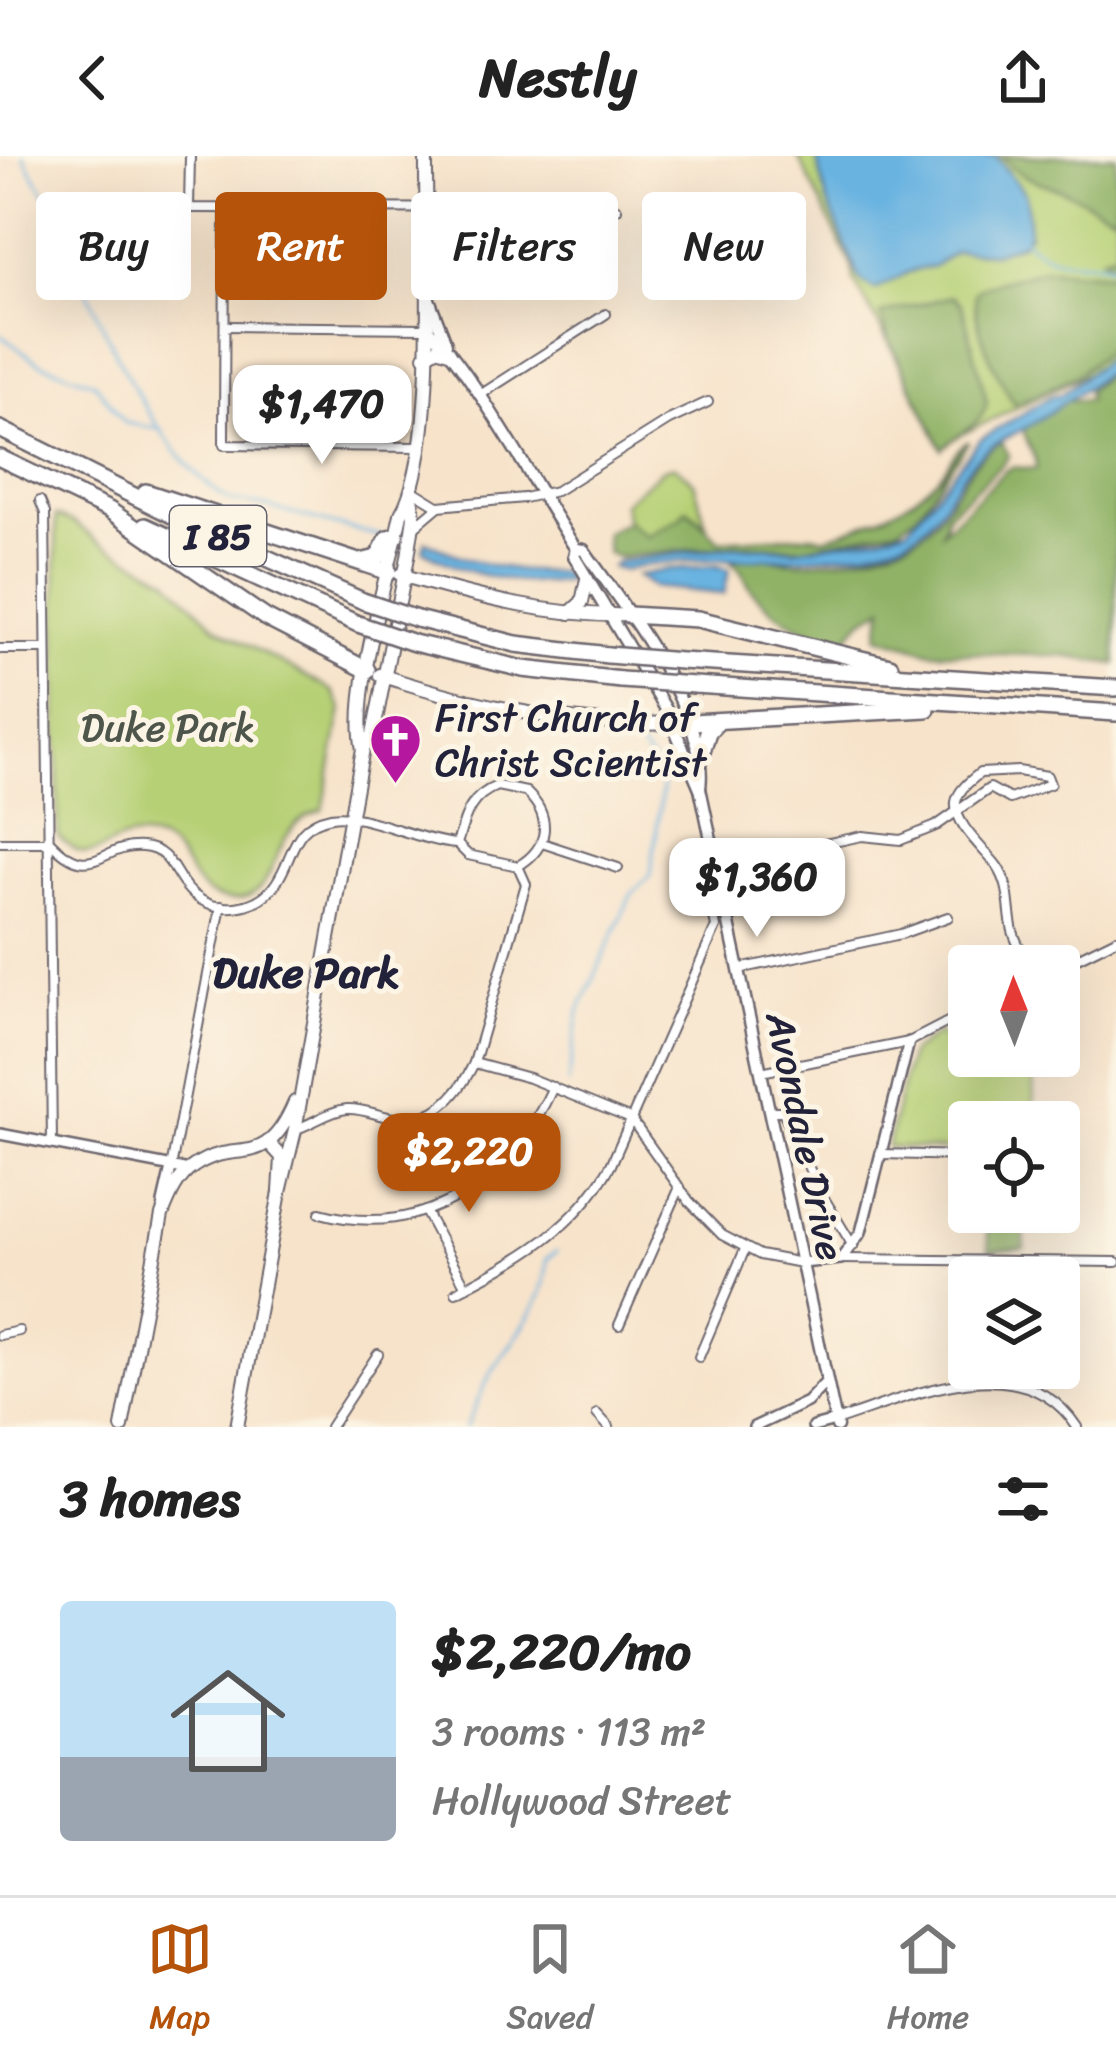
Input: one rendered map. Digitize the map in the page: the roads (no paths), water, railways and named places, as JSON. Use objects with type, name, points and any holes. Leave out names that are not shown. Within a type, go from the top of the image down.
[{"type":"highway","name":"I 85","points":[[0,429],[363,601],[516,644],[681,661],[1116,688]]},
{"type":"highway","name":"I 85","points":[[0,458],[358,624],[523,669],[621,680],[1116,713]]},
{"type":"highway","points":[[76,466],[218,518],[396,574]]},
{"type":"highway","points":[[109,510],[266,618],[368,670]]},
{"type":"highway","points":[[362,562],[377,558],[388,538],[404,532]]},
{"type":"highway","points":[[629,615],[698,619],[830,654],[953,677]]},
{"type":"highway","points":[[692,722],[996,705]]},
{"type":"highway","points":[[700,758],[708,732],[718,721]]},
{"type":"main road","points":[[425,192],[426,156]]},
{"type":"main road","points":[[363,749],[373,735],[379,710],[396,574],[420,447],[425,300]]},
{"type":"main road","name":"Avondale Drive","points":[[428,300],[448,352]]},
{"type":"main road","name":"Avondale Drive","points":[[425,328],[434,333],[478,395],[576,549],[574,556],[672,724],[700,788],[836,1424]]},
{"type":"main road","points":[[425,356],[430,350],[448,352]]},
{"type":"main road","name":"Avondale Drive","points":[[576,549],[584,550],[629,615],[692,722],[700,758],[700,788]]},
{"type":"main road","points":[[237,1427],[363,749],[359,732],[368,670],[396,574]]},
{"type":"main road","points":[[396,574],[498,602],[570,613],[629,615]]},
{"type":"main road","points":[[570,613],[582,602],[587,579]]},
{"type":"main road","points":[[368,670],[466,702],[545,717],[692,722]]},
{"type":"main road","points":[[379,710],[393,692],[416,686]]},
{"type":"main road","points":[[122,1427],[162,1215],[177,1183],[189,1170],[253,1157],[289,1130]]},
{"type":"main road","points":[[272,1144],[282,1156],[280,1192]]},
{"type":"street","points":[[190,156],[189,208],[215,208]]},
{"type":"street","points":[[225,300],[224,445],[420,447]]},
{"type":"street","points":[[478,395],[606,314]]},
{"type":"street","points":[[225,326],[425,328]]},
{"type":"street","points":[[404,532],[439,506],[542,496],[669,420],[709,402]]},
{"type":"street","points":[[412,493],[439,506]]},
{"type":"street","points":[[40,501],[45,513],[52,1144]]},
{"type":"street","points":[[0,649],[46,649]]},
{"type":"street","points":[[717,867],[862,836],[901,840],[936,826],[990,788],[1010,799],[1049,784],[1047,776],[980,773],[962,789],[956,810]]},
{"type":"street","points":[[0,842],[51,842],[69,858],[89,863],[130,848],[154,850],[171,861],[191,893],[221,906],[246,905],[272,889],[290,847],[306,827],[328,817],[350,817],[435,843],[457,844],[468,855],[518,866],[542,844],[544,818],[535,800],[518,788],[484,791],[471,803],[457,844]]},
{"type":"street","points":[[956,810],[1005,879],[1012,899],[1012,930],[1019,945]]},
{"type":"street","points":[[542,844],[618,868]]},
{"type":"street","points":[[289,1130],[348,1109],[394,1118],[421,1117],[449,1103],[473,1063],[526,884],[518,866]]},
{"type":"street","points":[[162,1215],[221,906]]},
{"type":"street","points":[[425,1210],[461,1290],[524,1257],[566,1226],[604,1176],[631,1119],[716,927],[712,908]]},
{"type":"street","points":[[739,969],[901,934],[948,917]]},
{"type":"street","points":[[1080,957],[1116,939]]},
{"type":"street","points":[[761,1072],[909,1042],[948,1022]]},
{"type":"street","points":[[841,1259],[861,1232],[909,1042]]},
{"type":"street","points":[[473,1063],[553,1087],[631,1119],[707,1222],[745,1249],[772,1258],[802,1263],[841,1259],[1116,1262]]},
{"type":"street","points":[[320,1213],[365,1222],[425,1210],[456,1198],[496,1171],[524,1141],[553,1087]]},
{"type":"street","points":[[770,1111],[783,1111],[819,1190],[853,1246]]},
{"type":"street","points":[[0,1134],[189,1170]]},
{"type":"street","points":[[880,1154],[948,1156]]},
{"type":"street","points":[[619,1325],[680,1187]]},
{"type":"street","points":[[699,1358],[745,1249]]},
{"type":"street","points":[[0,1335],[19,1330]]},
{"type":"street","points":[[330,1427],[377,1354]]},
{"type":"street","points":[[754,1427],[807,1402],[825,1375]]},
{"type":"street","points":[[813,1427],[946,1388],[991,1380],[1037,1390],[1061,1407],[1077,1427]]},
{"type":"street","points":[[597,1414],[609,1427]]},
{"type":"water","points":[[816,156],[996,156],[1026,195],[1029,234],[1021,243],[994,253],[956,251],[934,266],[909,272],[875,290],[860,280],[827,201]]},
{"type":"water","points":[[1116,351],[1116,364],[1097,380],[979,456],[925,526],[899,542],[834,556],[612,567],[616,562],[736,546],[797,549],[908,528],[980,440],[1051,396],[1062,394]]},
{"type":"water","points":[[426,541],[475,561],[562,572],[569,580],[513,581],[474,573],[423,550]]},
{"type":"water","points":[[669,569],[729,569],[724,594],[654,587],[637,576]]},
{"type":"waterway","points":[[24,156],[51,204],[120,361],[164,436],[191,468],[231,500],[381,536]]},
{"type":"waterway","points":[[1024,239],[1045,255],[1116,266]]},
{"type":"waterway","points":[[0,335],[38,362],[95,383],[125,423],[162,429]]},
{"type":"waterway","points":[[568,1083],[579,1011],[631,895],[651,874],[661,773],[635,742]]},
{"type":"waterway","points":[[466,1427],[491,1373],[535,1306],[547,1259],[557,1251]]},
{"type":"place","name":"First Church of Christ Scientist","points":[[396,785]]},
{"type":"district","name":"Duke Park","points":[[306,972]]}]
